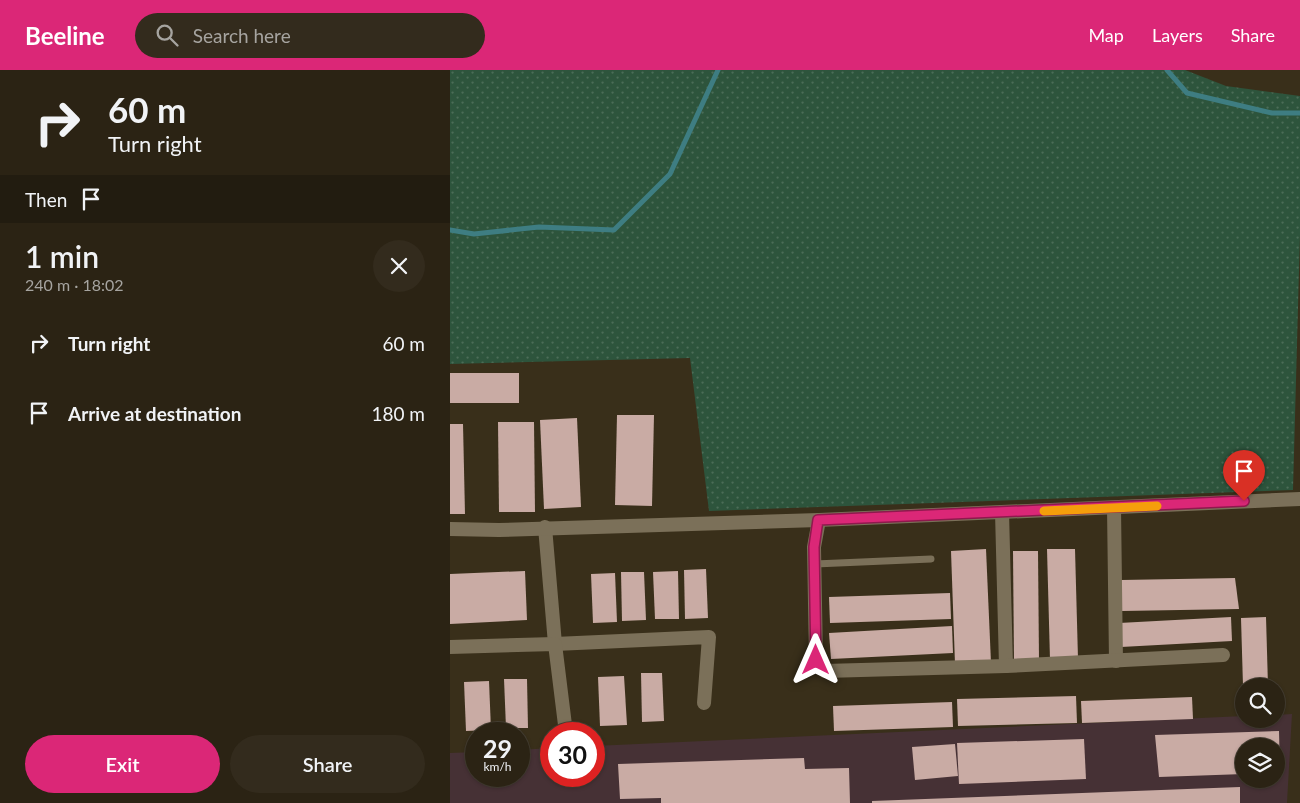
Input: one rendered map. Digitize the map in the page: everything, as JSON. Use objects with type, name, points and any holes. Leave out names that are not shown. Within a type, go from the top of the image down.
[{"type":"street","points":[[450,529],[499,530],[545,527],[818,520],[1300,499]]},
{"type":"street","points":[[1114,508],[1116,661]]},
{"type":"street","points":[[1002,512],[1006,666]]},
{"type":"street","points":[[818,520],[814,547],[816,660],[825,671],[1006,666],[1223,655]]},
{"type":"street","points":[[545,527],[554,644],[565,722]]},
{"type":"street","points":[[450,647],[709,637],[704,703]]},
{"type":"lane","points":[[815,564],[931,559]]},
{"type":"shaded area","points":[[1285,714],[1292,714],[1287,803],[450,803],[450,753],[465,752],[465,787],[530,787],[530,749],[540,749],[540,787],[605,787],[605,745],[1235,716],[1235,728],[1285,728]]},
{"type":"green space","points":[[450,70],[1185,70],[1226,86],[1300,96],[1300,234],[1293,490],[709,511],[690,358],[450,364]]},
{"type":"building","points":[[450,373],[519,373],[519,403],[450,403]]},
{"type":"building","points":[[617,415],[654,415],[652,506],[615,505]]},
{"type":"building","points":[[577,418],[581,507],[544,509],[540,420]]},
{"type":"building","points":[[498,422],[534,422],[535,512],[499,512]]},
{"type":"building","points":[[450,424],[463,424],[465,514],[450,514]]},
{"type":"building","points":[[986,549],[991,663],[955,664],[951,551]]},
{"type":"building","points":[[1047,549],[1075,549],[1078,659],[1050,660]]},
{"type":"building","points":[[1013,551],[1038,551],[1039,661],[1014,662]]},
{"type":"building","points":[[706,569],[708,618],[685,619],[684,570]]},
{"type":"building","points":[[525,571],[527,620],[450,624],[450,574]]},
{"type":"building","points":[[678,571],[679,619],[655,619],[653,572]]},
{"type":"building","points":[[621,572],[644,572],[646,620],[622,621]]},
{"type":"building","points":[[615,573],[617,622],[593,623],[591,574]]},
{"type":"building","points":[[1235,578],[1239,609],[1122,611],[1121,580]]},
{"type":"building","points":[[950,593],[951,619],[830,623],[829,597]]},
{"type":"building","points":[[1231,617],[1232,641],[1121,647],[1119,623]]},
{"type":"building","points":[[1266,617],[1268,678],[1243,678],[1241,618]]},
{"type":"building","points":[[952,626],[953,653],[831,659],[829,633]]},
{"type":"building","points":[[641,673],[662,673],[664,721],[642,722]]},
{"type":"building","points":[[624,676],[627,725],[605,726],[605,722],[600,722],[598,677]]},
{"type":"building","points":[[504,679],[527,679],[528,722],[506,722]]},
{"type":"building","points":[[489,681],[491,722],[466,722],[464,682]]},
{"type":"building","points":[[1076,696],[1077,723],[958,726],[957,699]]},
{"type":"building","points":[[1192,697],[1193,719],[1082,723],[1081,701]]},
{"type":"building","points":[[952,702],[953,727],[834,731],[833,706]]},
{"type":"building","points":[[1279,731],[1279,738],[1235,738],[1235,774],[1159,777],[1155,735]]},
{"type":"building","points":[[1084,739],[1086,779],[959,784],[957,743]]},
{"type":"building","points":[[955,744],[958,776],[915,780],[912,747]]},
{"type":"building","points":[[804,758],[805,769],[849,768],[850,803],[661,803],[661,798],[620,799],[618,764]]},
{"type":"building","points":[[1240,788],[1240,803],[872,803],[872,801]]},
{"type":"waterway","points":[[450,230],[474,234],[539,227],[614,230],[670,174],[718,70]]},
{"type":"waterway","points":[[1167,70],[1187,93],[1272,113],[1300,113]]},
{"type":"slow traffic","points":[[1044,511],[1157,506]]},
{"type":"route","points":[[816,660],[814,547],[818,520],[1244,501]]}]
